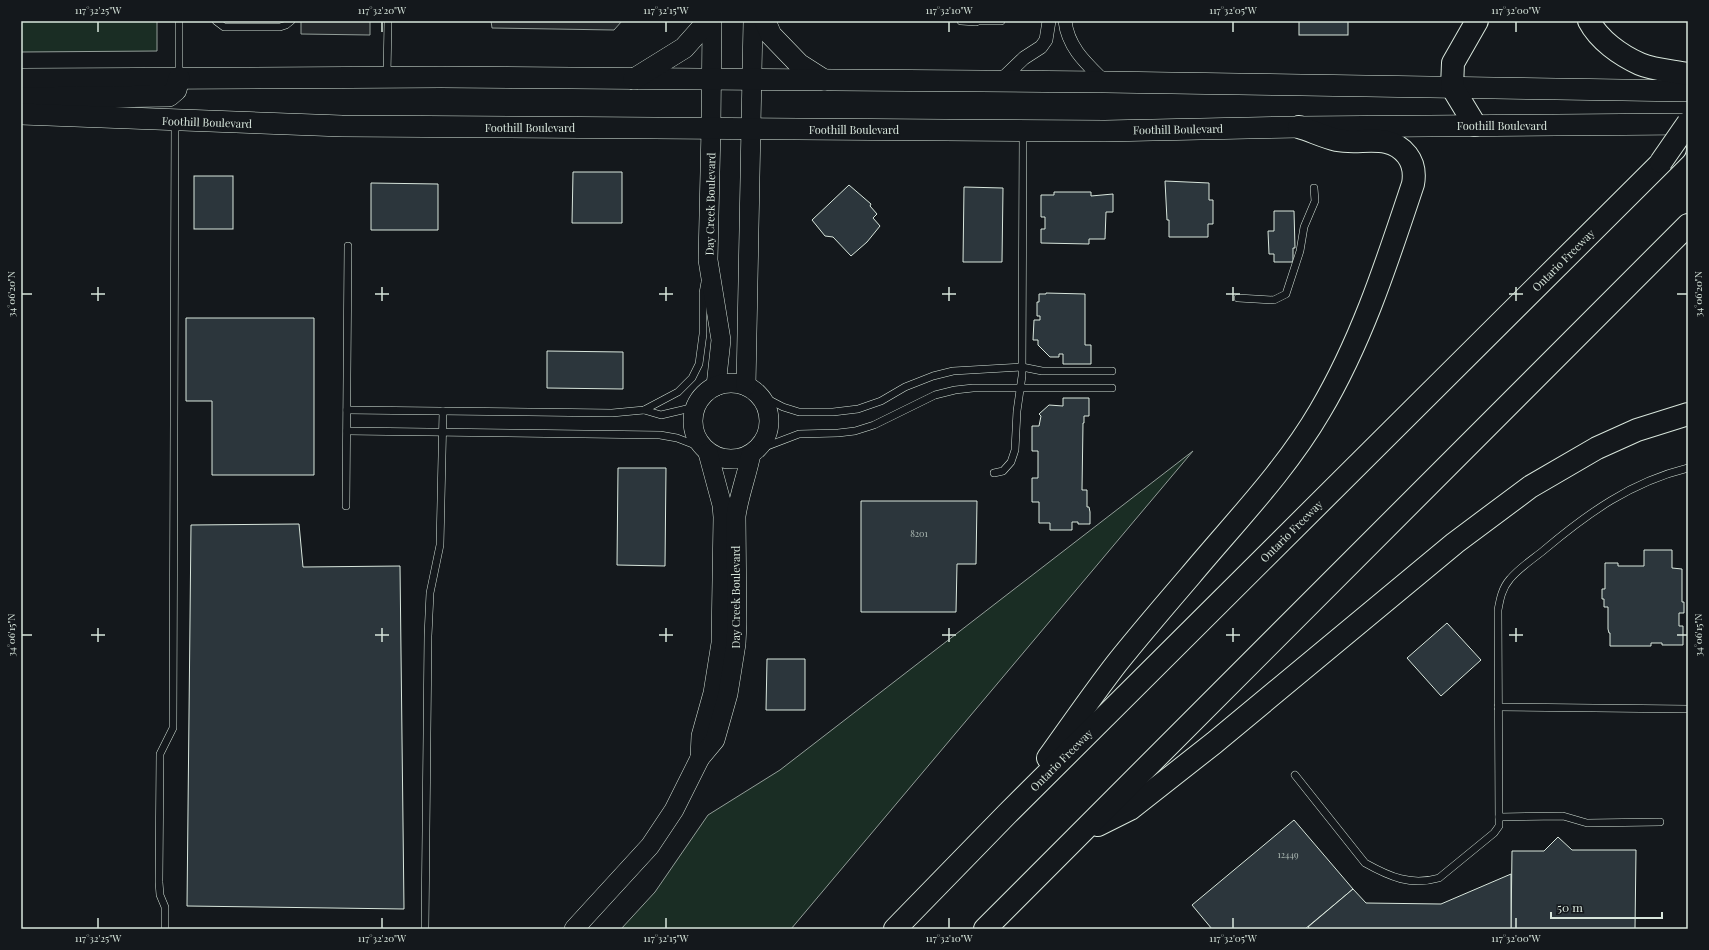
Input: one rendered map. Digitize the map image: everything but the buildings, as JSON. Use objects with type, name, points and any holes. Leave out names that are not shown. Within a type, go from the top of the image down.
[{"type":"highway","points":[[1475,125],[1452,87],[1453,63],[1477,21]]},
{"type":"highway","points":[[1589,21],[1594,30],[1616,50],[1640,64],[1688,74]]},
{"type":"highway","points":[[1661,162],[1688,124]]},
{"type":"highway","points":[[1007,814],[1117,663],[1297,446],[1320,412],[1352,350],[1376,292],[1413,184],[1414,168],[1410,158],[1404,151],[1385,141],[1338,140],[1299,127]]},
{"type":"highway","name":"Ontario Freeway","points":[[895,929],[1007,814],[1688,135]]},
{"type":"highway","points":[[985,929],[1688,225]]},
{"type":"highway","points":[[1081,833],[1130,809],[1214,743],[1449,548],[1530,487],[1597,448],[1637,430],[1688,414]]},
{"type":"main road","points":[[634,79],[684,48],[708,21]]},
{"type":"main road","points":[[765,21],[771,35],[799,64],[825,80]]},
{"type":"main road","points":[[21,79],[387,77],[711,79],[1105,82],[1688,90]]},
{"type":"main road","points":[[21,98],[169,96],[176,90],[179,78]]},
{"type":"main road","name":"Foothill Boulevard","points":[[21,114],[175,121],[358,126],[1105,131],[1299,127],[1688,124]]},
{"type":"street","name":"Day Creek Boulevard","points":[[712,21],[708,260],[721,340],[716,386]]},
{"type":"street","points":[[752,390],[751,128],[753,21]]},
{"type":"street","points":[[1000,81],[1024,58],[1040,47],[1046,40],[1049,21]]},
{"type":"street","points":[[1065,21],[1069,40],[1074,48],[1105,82]]},
{"type":"street","points":[[726,383],[736,383],[752,390],[765,403],[769,416],[769,428],[765,440],[754,452],[741,459],[730,460],[718,458],[706,450],[697,439],[693,429],[695,407],[700,398],[708,391],[716,386],[726,383]]},
{"type":"street","name":"Day Creek Boulevard","points":[[700,758],[700,736],[713,693],[721,637],[723,517],[722,505],[706,450]]},
{"type":"street","name":"Day Creek Boulevard","points":[[574,929],[620,881],[650,846],[674,810],[700,758],[715,740],[734,668],[737,623],[736,516],[738,503],[754,452]]},
{"type":"lane","points":[[179,21],[179,78]]},
{"type":"lane","points":[[216,21],[224,27],[280,27],[291,21]]},
{"type":"lane","points":[[387,77],[388,21]]},
{"type":"lane","points":[[961,21],[1001,21]]},
{"type":"lane","points":[[165,929],[165,907],[160,895],[159,882],[160,754],[173,728],[175,121]]},
{"type":"lane","points":[[994,473],[1003,471],[1011,462],[1015,450],[1017,411],[1022,367],[1023,130]]},
{"type":"lane","points":[[1238,298],[1274,300],[1286,294],[1300,252],[1304,227],[1315,201],[1314,188]]},
{"type":"lane","points":[[346,506],[348,246]]},
{"type":"lane","points":[[644,410],[678,392],[692,378],[699,364],[703,334],[703,293],[708,260]]},
{"type":"lane","points":[[752,390],[783,407],[799,412],[833,412],[858,409],[881,401],[919,382],[953,371],[1022,367],[1042,370],[1112,371]]},
{"type":"lane","points":[[754,452],[798,434],[855,431],[874,425],[935,395],[955,390],[973,388],[1112,388]]},
{"type":"lane","points":[[347,410],[612,413],[644,410],[661,415],[695,407]]},
{"type":"lane","points":[[426,929],[428,636],[430,593],[440,545],[443,411]]},
{"type":"lane","points":[[347,431],[660,435],[677,438],[706,450]]},
{"type":"lane","points":[[1294,775],[1365,864],[1407,882],[1430,881],[1439,878],[1494,833],[1499,826],[1498,610],[1501,593],[1509,580],[1553,542],[1597,508],[1639,485],[1688,468]]},
{"type":"lane","points":[[1498,707],[1688,709]]},
{"type":"lane","points":[[1499,817],[1563,816],[1587,823],[1660,822]]},
{"type":"green space","points":[[21,21],[157,21],[157,51],[21,52]]},
{"type":"green space","points":[[1193,451],[791,929],[621,929],[655,892],[708,815],[780,770]]},
{"type":"shaded area","points":[[301,21],[370,21],[370,35],[301,34]]},
{"type":"shaded area","points":[[491,21],[622,21],[614,30],[492,28]]}]
